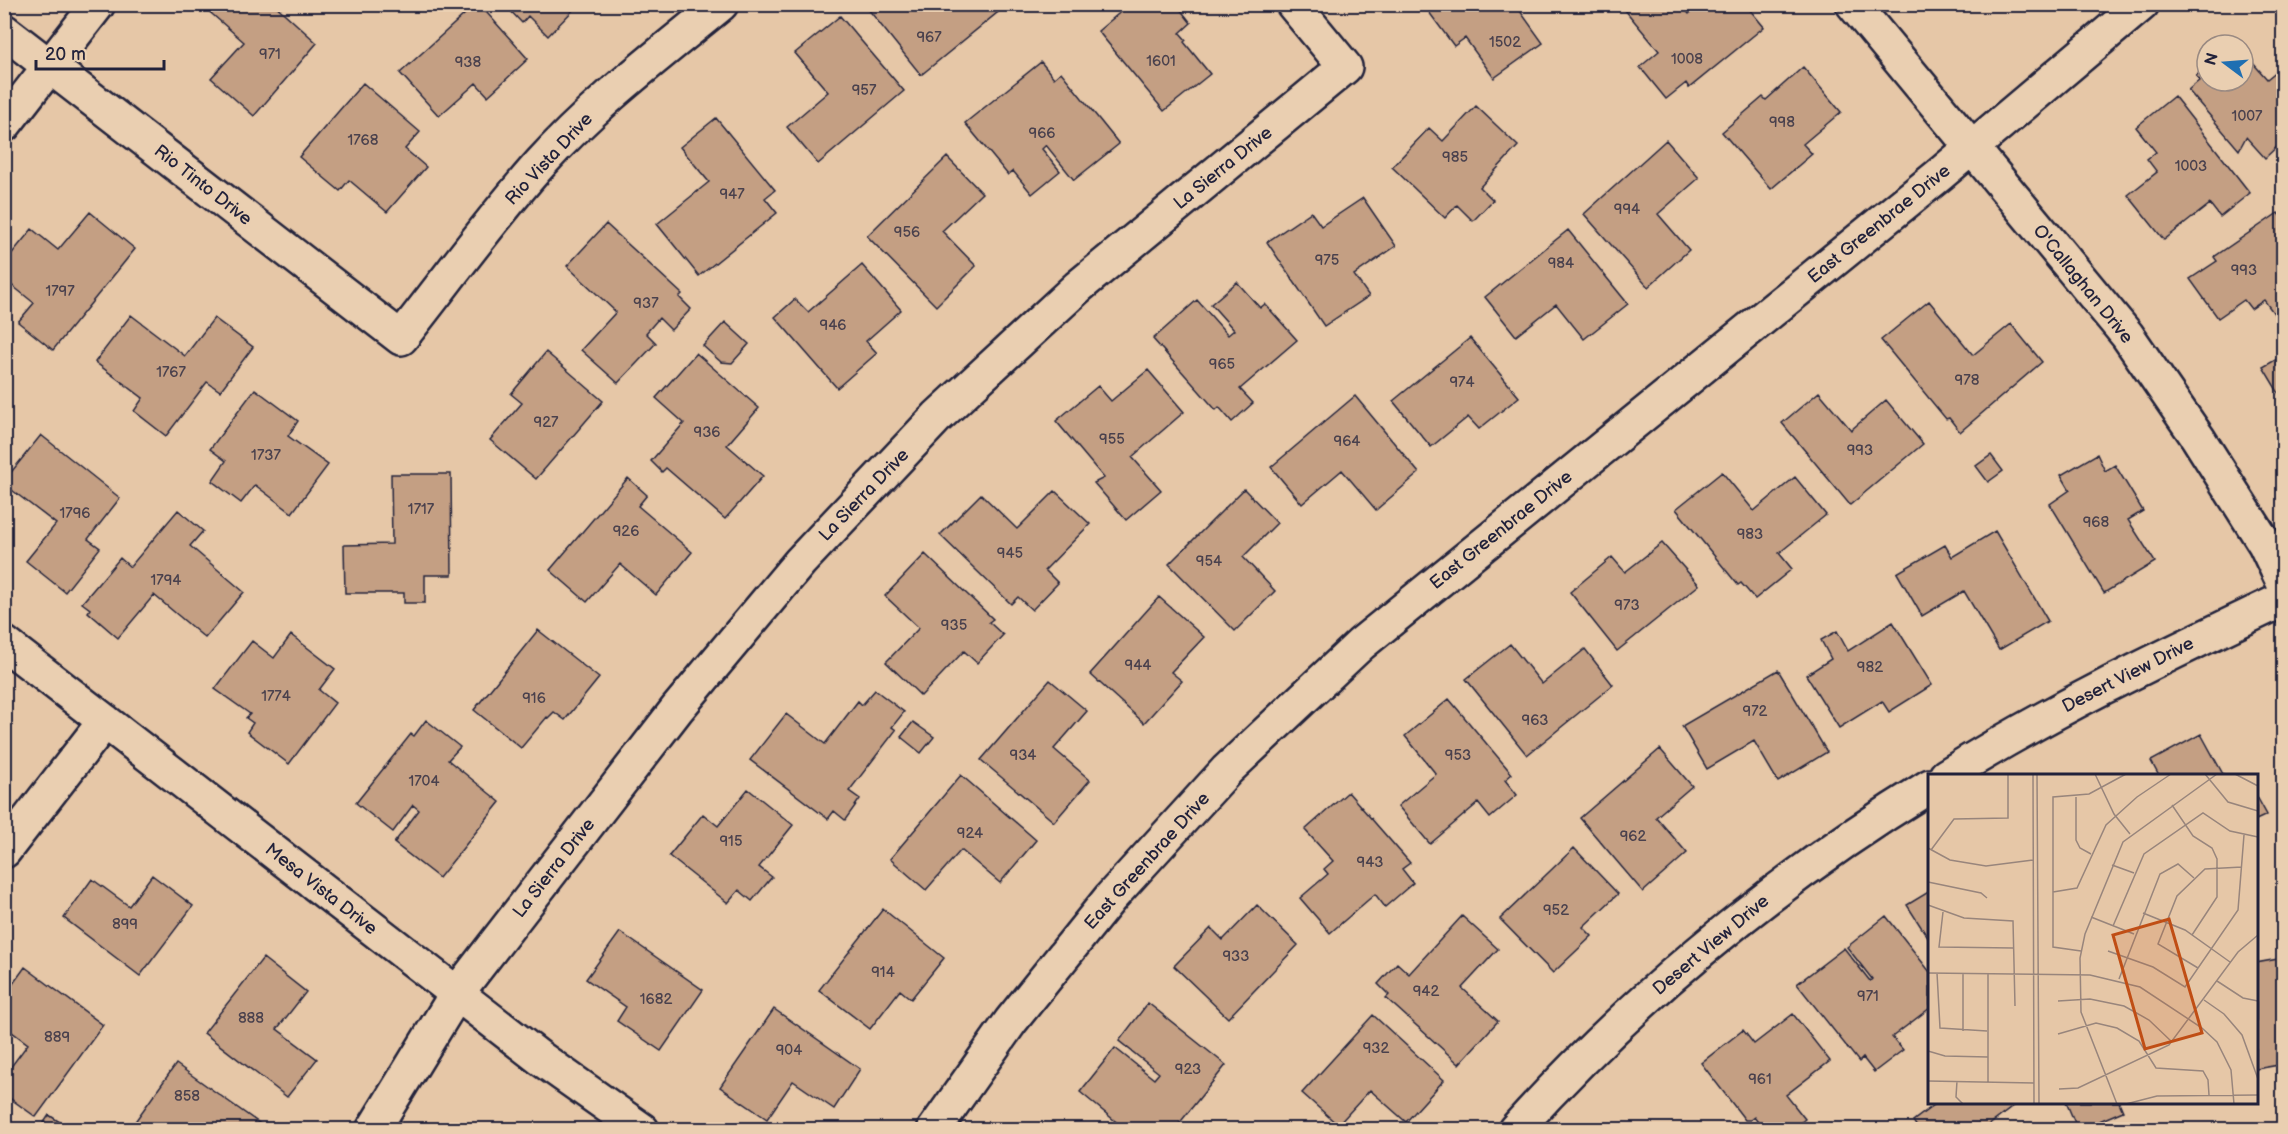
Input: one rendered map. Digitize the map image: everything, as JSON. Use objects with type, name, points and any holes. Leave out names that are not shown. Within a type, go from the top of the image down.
[{"type":"street","points":[[4,125],[98,4]]},
{"type":"street","name":"Rio Vista Drive","points":[[401,338],[541,163],[604,101],[721,4]]},
{"type":"street","name":"La Sierra Drive","points":[[373,1130],[457,993],[706,674],[800,562],[937,417],[1078,287],[1345,68],[1293,4]]},
{"type":"street","name":"O'Callaghan Drive","points":[[1852,4],[2127,335],[2198,438],[2265,544],[2283,584]]},
{"type":"street","name":"East Greenbrae Drive","points":[[934,1130],[1011,1021],[1112,897],[1227,770],[1361,644],[1971,149],[2142,4]]},
{"type":"street","name":"Rio Tinto Drive","points":[[4,31],[401,338]]},
{"type":"street","name":"Desert View Drive","points":[[1949,774],[2010,736],[2119,679],[2283,599]]},
{"type":"street","name":"Mesa Vista Drive","points":[[4,643],[540,1058],[642,1130]]},
{"type":"street","points":[[4,851],[105,721]]},
{"type":"street","name":"Desert View Drive","points":[[1515,1130],[1547,1094],[1648,997],[1751,910],[1878,818],[1928,787]]},
{"type":"building","points":[[208,4],[274,4],[317,43],[254,116],[211,78],[244,42],[205,8]]},
{"type":"building","points":[[476,4],[479,4],[528,59],[488,96],[476,83],[439,116],[400,73]]},
{"type":"building","points":[[504,4],[579,4],[548,36],[528,16],[522,23]]},
{"type":"building","points":[[864,4],[1000,4],[1003,8],[921,75]]},
{"type":"building","points":[[1130,4],[1176,4],[1191,23],[1180,33],[1186,40],[1184,42],[1210,74],[1164,111],[1098,31]]},
{"type":"building","points":[[1423,4],[1515,4],[1543,43],[1494,78],[1465,38],[1454,46]]},
{"type":"building","points":[[1620,4],[1681,4],[1689,14],[1700,4],[1745,4],[1764,27],[1689,88],[1686,83],[1666,99],[1640,67],[1659,51]]},
{"type":"building","points":[[840,16],[904,91],[818,164],[787,127],[828,92],[795,53]]},
{"type":"building","points":[[1041,62],[1054,78],[1061,72],[1119,144],[1074,180],[1046,145],[1042,149],[1060,171],[1032,194],[1013,171],[1008,175],[965,123]]},
{"type":"building","points":[[2284,65],[2284,140],[2265,158],[2246,137],[2239,150],[2188,90],[2195,84],[2195,93],[2255,93],[2255,66],[2267,79]]},
{"type":"building","points":[[1803,67],[1841,112],[1803,144],[1812,154],[1771,189],[1722,132],[1763,97],[1766,100]]},
{"type":"building","points":[[363,83],[420,132],[405,149],[426,167],[387,212],[349,180],[340,191],[299,157]]},
{"type":"building","points":[[2174,96],[2250,193],[2220,217],[2210,204],[2164,240],[2128,195],[2157,172],[2147,159],[2156,152],[2136,127]]},
{"type":"building","points":[[1476,106],[1518,146],[1480,187],[1493,200],[1473,221],[1457,205],[1445,218],[1392,167],[1429,128],[1443,141]]},
{"type":"building","points":[[716,118],[775,190],[765,198],[777,213],[699,276],[657,224],[709,182],[680,147]]},
{"type":"building","points":[[1666,140],[1699,178],[1658,214],[1689,250],[1648,287],[1584,214]]},
{"type":"building","points":[[947,157],[982,193],[942,231],[976,266],[936,306],[867,236]]},
{"type":"building","points":[[1363,198],[1396,246],[1354,275],[1369,296],[1324,326],[1267,242],[1311,212],[1321,226]]},
{"type":"building","points":[[90,212],[135,249],[53,350],[18,322],[34,303],[4,279],[4,263],[32,229],[58,250]]},
{"type":"building","points":[[2278,213],[2284,221],[2284,327],[2264,300],[2251,309],[2244,300],[2218,318],[2190,279],[2217,261],[2214,257]]},
{"type":"building","points":[[606,224],[682,294],[679,297],[691,309],[671,330],[659,318],[646,333],[656,343],[618,383],[581,350],[616,312],[567,266]]},
{"type":"building","points":[[1568,230],[1628,304],[1584,339],[1556,304],[1516,336],[1485,297]]},
{"type":"building","points":[[862,265],[901,310],[866,341],[877,353],[837,388],[775,317],[795,299],[808,312]]},
{"type":"building","points":[[1237,282],[1260,308],[1265,304],[1297,340],[1240,389],[1253,403],[1232,422],[1219,407],[1216,410],[1153,339],[1197,300],[1228,335],[1234,330],[1211,304]]},
{"type":"building","points":[[1929,301],[1973,355],[2011,324],[2042,362],[1960,432],[1949,418],[1946,419],[1881,340]]},
{"type":"building","points":[[131,315],[185,356],[214,318],[253,347],[220,391],[207,382],[166,436],[134,411],[143,398],[95,362]]},
{"type":"building","points":[[725,322],[749,344],[732,363],[721,362],[703,346]]},
{"type":"building","points":[[1470,338],[1519,397],[1479,429],[1468,417],[1431,447],[1393,401]]},
{"type":"building","points":[[546,352],[603,401],[536,479],[490,440],[522,403],[511,394]]},
{"type":"building","points":[[696,353],[759,408],[727,445],[763,476],[725,519],[666,468],[662,472],[651,461],[684,423],[656,398]]},
{"type":"building","points":[[2284,355],[2284,402],[2263,367]]},
{"type":"building","points":[[1148,370],[1184,412],[1132,457],[1161,490],[1126,520],[1094,483],[1104,478],[1056,421],[1098,386],[1111,401]]},
{"type":"building","points":[[255,389],[298,421],[288,436],[328,465],[292,513],[255,485],[241,503],[212,481],[226,461],[210,449]]},
{"type":"building","points":[[1819,392],[1851,430],[1886,400],[1923,444],[1850,505],[1782,423]]},
{"type":"building","points":[[1355,396],[1419,473],[1376,510],[1342,470],[1302,504],[1271,467]]},
{"type":"building","points":[[41,435],[120,498],[88,539],[100,548],[65,592],[26,561],[56,524],[4,484],[4,481]]},
{"type":"building","points":[[2097,454],[2105,471],[2115,465],[2143,511],[2128,520],[2155,562],[2104,593],[2050,504],[2070,490],[2061,475]]},
{"type":"building","points":[[1991,455],[2003,471],[1988,482],[1976,466]]},
{"type":"building","points":[[1722,472],[1754,511],[1795,477],[1826,515],[1779,553],[1792,569],[1755,599],[1741,583],[1738,585],[1676,509]]},
{"type":"building","points":[[391,474],[451,474],[452,575],[425,575],[425,603],[404,603],[404,593],[345,593],[344,545],[392,544]]},
{"type":"building","points":[[628,478],[647,495],[638,506],[692,552],[656,595],[620,564],[587,602],[550,570]]},
{"type":"building","points":[[1244,489],[1277,523],[1243,557],[1275,591],[1235,631],[1169,564]]},
{"type":"building","points":[[1055,491],[1090,524],[1045,570],[1058,583],[1032,610],[1018,597],[1011,604],[940,535],[981,494],[1017,529]]},
{"type":"building","points":[[178,510],[203,531],[190,546],[244,592],[205,638],[154,595],[118,638],[88,612],[90,609],[82,603],[120,558],[130,567]]},
{"type":"building","points":[[1995,531],[2048,621],[1999,650],[1964,591],[1922,616],[1897,573],[1945,545],[1952,557]]},
{"type":"building","points":[[1662,543],[1699,585],[1617,651],[1570,592],[1612,557],[1625,572]]},
{"type":"building","points":[[925,554],[993,619],[989,622],[1003,635],[977,663],[964,651],[921,696],[886,662],[919,628],[885,596]]},
{"type":"building","points":[[1159,597],[1204,637],[1171,672],[1182,681],[1144,723],[1090,674]]},
{"type":"building","points":[[1893,622],[1932,685],[1889,712],[1882,701],[1839,728],[1806,675],[1831,659],[1821,640],[1837,631],[1848,651]]},
{"type":"building","points":[[538,630],[599,678],[565,720],[554,712],[521,748],[474,710]]},
{"type":"building","points":[[291,635],[335,669],[319,690],[335,703],[289,764],[247,732],[253,723],[246,718],[250,714],[215,689],[252,641],[274,658]]},
{"type":"building","points":[[1510,644],[1542,684],[1585,649],[1613,685],[1527,755],[1466,679]]},
{"type":"building","points":[[1778,670],[1827,752],[1778,782],[1754,741],[1707,769],[1682,726]]},
{"type":"building","points":[[1050,680],[1087,711],[1054,749],[1090,780],[1054,822],[981,760]]},
{"type":"building","points":[[875,690],[904,712],[892,727],[896,730],[849,791],[860,799],[845,820],[834,811],[828,819],[750,760],[786,714],[825,744],[858,701],[862,705]]},
{"type":"building","points":[[1449,699],[1512,774],[1505,780],[1517,795],[1490,818],[1478,803],[1430,844],[1398,806],[1436,774],[1405,736]]},
{"type":"building","points":[[426,720],[460,747],[448,760],[500,802],[439,878],[394,843],[419,810],[413,805],[393,832],[356,803],[411,734],[414,736]]},
{"type":"building","points":[[913,722],[934,737],[921,753],[901,737]]},
{"type":"building","points":[[2201,734],[2223,774],[2158,774],[2151,761]]},
{"type":"building","points":[[1660,749],[1692,786],[1656,817],[1687,853],[1643,892],[1580,818]]},
{"type":"building","points":[[961,775],[1036,840],[1000,883],[961,850],[926,890],[890,859]]},
{"type":"building","points":[[748,789],[793,825],[759,867],[772,877],[752,901],[739,890],[728,903],[669,856],[703,814],[718,826]]},
{"type":"building","points":[[1348,792],[1410,863],[1402,869],[1413,883],[1385,907],[1375,894],[1330,933],[1300,898],[1328,874],[1324,869],[1333,861],[1305,830]]},
{"type":"building","points":[[2258,799],[2267,815],[2258,819]]},
{"type":"building","points":[[1574,848],[1618,894],[1583,927],[1592,936],[1553,973],[1500,919]]},
{"type":"building","points":[[152,875],[193,906],[140,976],[64,918],[92,879],[129,906]]},
{"type":"building","points":[[1928,892],[1928,938],[1907,905]]},
{"type":"building","points":[[1257,905],[1298,945],[1228,1018],[1174,966],[1211,928],[1223,940]]},
{"type":"building","points":[[883,909],[944,958],[911,999],[900,990],[870,1029],[819,990]]},
{"type":"building","points":[[1462,916],[1498,949],[1462,988],[1498,1021],[1459,1064],[1386,998],[1389,995],[1378,984],[1397,963],[1409,974]]},
{"type":"building","points":[[1886,916],[1928,969],[1928,1010],[1892,1037],[1903,1050],[1874,1072],[1863,1058],[1859,1062],[1797,984],[1844,948],[1870,981],[1872,979],[1847,947]]},
{"type":"building","points":[[620,932],[703,990],[661,1051],[617,1021],[626,1007],[586,979]]},
{"type":"building","points":[[263,958],[306,992],[277,1029],[317,1059],[287,1097],[204,1033]]},
{"type":"building","points":[[2284,958],[2284,1064],[2258,1069],[2258,963]]},
{"type":"building","points":[[25,967],[103,1025],[36,1117],[4,1094],[4,1076],[28,1044],[4,1026],[4,996]]},
{"type":"building","points":[[1148,1003],[1226,1065],[1174,1130],[1126,1130],[1080,1092],[1115,1048],[1154,1079],[1159,1073],[1119,1041]]},
{"type":"building","points":[[774,1009],[860,1069],[834,1109],[793,1081],[767,1119],[720,1087]]},
{"type":"building","points":[[1793,1014],[1830,1061],[1786,1095],[1805,1119],[1791,1130],[1764,1130],[1754,1117],[1745,1120],[1701,1063],[1743,1030],[1754,1044]]},
{"type":"building","points":[[1373,1015],[1444,1080],[1406,1122],[1370,1090],[1338,1125],[1302,1093]]},
{"type":"building","points":[[176,1064],[266,1128],[129,1130]]},
{"type":"building","points":[[1935,1104],[2016,1104],[1988,1126],[1991,1130],[1919,1130],[1913,1121]]},
{"type":"building","points":[[2067,1104],[2120,1104],[2123,1111],[2078,1130]]},
{"type":"building","points":[[49,1115],[69,1128],[68,1130],[39,1130]]}]
